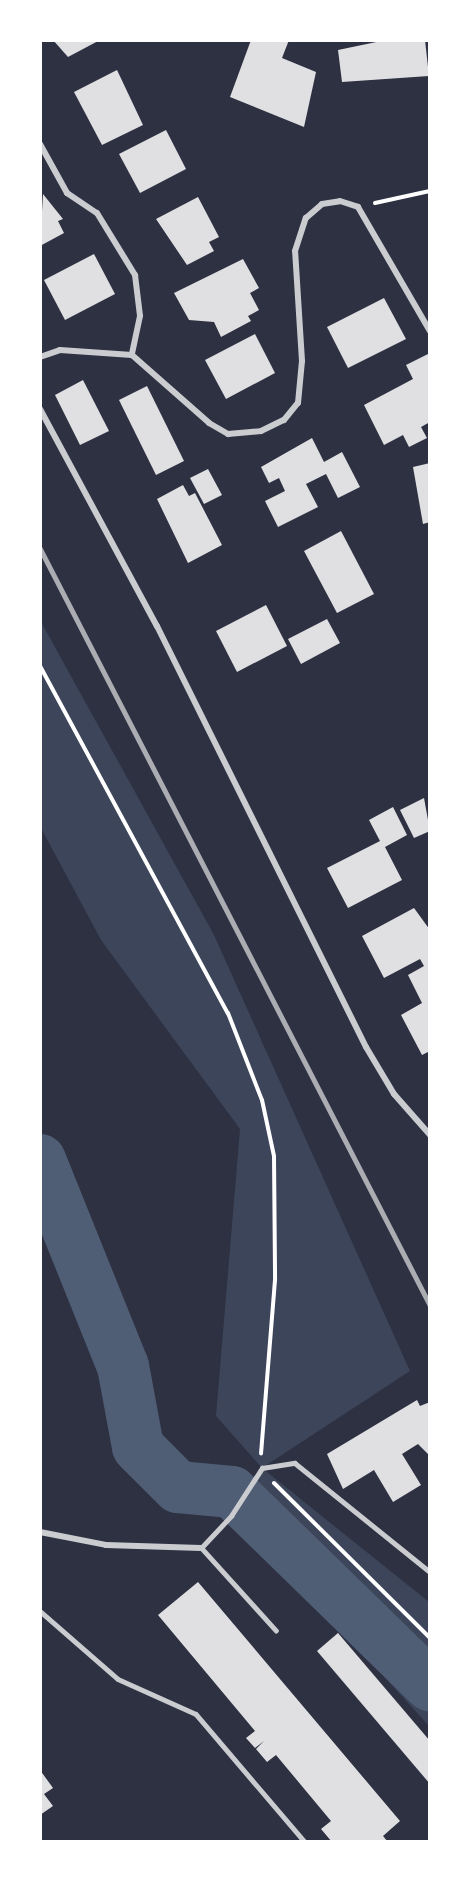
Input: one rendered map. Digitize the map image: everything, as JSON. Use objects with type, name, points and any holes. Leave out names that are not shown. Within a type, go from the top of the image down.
[{"type":"street","points":[[40,144],[67,193],[97,213],[135,275],[140,315],[132,355]]},
{"type":"street","points":[[40,357],[60,350],[132,355],[209,423],[228,434],[261,431],[284,420],[298,403],[302,361],[295,251],[303,229],[322,204],[340,201],[358,207],[429,331]]},
{"type":"street","points":[[40,410],[157,626],[366,1047],[394,1094],[429,1135]]},
{"type":"street","points":[[40,1532],[106,1545],[201,1548]]},
{"type":"lane","points":[[276,1631],[201,1548],[231,1516],[246,1488],[262,1468],[295,1463],[429,1572]]},
{"type":"lane","points":[[40,1611],[118,1679],[196,1714],[305,1842]]},
{"type":"path","points":[[358,207],[429,191]]},
{"type":"path","points":[[40,666],[228,1013],[262,1100],[274,1156],[275,1280],[259,1433],[262,1468],[429,1638]]},
{"type":"shaded area","points":[[40,620],[214,935],[410,1371],[262,1468],[216,1416],[240,1129],[101,940],[41,828]]},
{"type":"shaded area","points":[[262,1468],[429,1602],[429,1726],[246,1525]]},
{"type":"building","points":[[53,40],[100,40],[68,57]]},
{"type":"building","points":[[251,40],[289,40],[282,58],[316,72],[304,127],[230,97]]},
{"type":"building","points":[[386,40],[425,40],[429,76],[342,82],[338,50]]},
{"type":"building","points":[[117,70],[143,125],[102,145],[74,92]]},
{"type":"building","points":[[166,130],[186,169],[140,193],[119,154]]},
{"type":"building","points":[[43,194],[63,219],[58,221],[64,233],[40,246]]},
{"type":"building","points":[[198,197],[219,237],[209,242],[214,251],[187,265],[156,219]]},
{"type":"building","points":[[94,254],[115,294],[65,320],[44,280]]},
{"type":"building","points":[[243,259],[259,288],[250,293],[259,310],[248,316],[251,321],[221,337],[214,322],[189,320],[174,293]]},
{"type":"building","points":[[384,298],[406,339],[348,368],[327,327]]},
{"type":"building","points":[[255,334],[275,373],[226,399],[205,360]]},
{"type":"building","points":[[428,354],[430,422],[421,427],[427,438],[409,447],[403,435],[384,445],[364,405],[413,379],[406,365]]},
{"type":"building","points":[[83,380],[109,431],[80,445],[55,395]]},
{"type":"building","points":[[147,386],[184,461],[156,475],[119,400]]},
{"type":"building","points":[[312,438],[324,462],[342,452],[360,487],[338,498],[326,474],[306,484],[318,507],[278,527],[265,501],[285,491],[279,478],[269,483],[261,467]]},
{"type":"building","points":[[430,463],[430,522],[423,524],[413,467]]},
{"type":"building","points":[[208,469],[222,495],[204,504],[190,478]]},
{"type":"building","points":[[183,485],[189,496],[195,493],[222,545],[188,563],[157,499]]},
{"type":"building","points":[[341,531],[374,594],[337,613],[304,551]]},
{"type":"building","points":[[266,605],[287,646],[237,672],[216,631]]},
{"type":"building","points":[[327,619],[340,643],[301,664],[288,639]]},
{"type":"building","points":[[424,798],[430,831],[414,838],[400,810]]},
{"type":"building","points":[[393,807],[407,835],[385,847],[402,880],[348,908],[327,868],[380,841],[369,820]]},
{"type":"building","points":[[414,908],[430,930],[430,1051],[422,1055],[401,1015],[422,1003],[408,975],[424,966],[420,959],[384,978],[362,936]]},
{"type":"building","points":[[417,1400],[420,1406],[430,1402],[430,1456],[418,1444],[402,1454],[421,1485],[393,1502],[374,1470],[343,1489],[327,1454]]},
{"type":"building","points":[[198,1582],[400,1821],[383,1836],[388,1842],[332,1842],[321,1829],[331,1821],[276,1755],[267,1762],[256,1749],[264,1741],[255,1748],[246,1738],[255,1731],[158,1615]]},
{"type":"building","points":[[338,1633],[430,1741],[430,1784],[317,1651]]},
{"type":"building","points":[[40,1770],[53,1788],[44,1794],[53,1806],[40,1815]]},
{"type":"waterway","points":[[40,1160],[123,1366],[138,1447],[178,1487],[232,1492],[430,1685]]},
{"type":"railway","points":[[40,548],[430,1305]]}]
